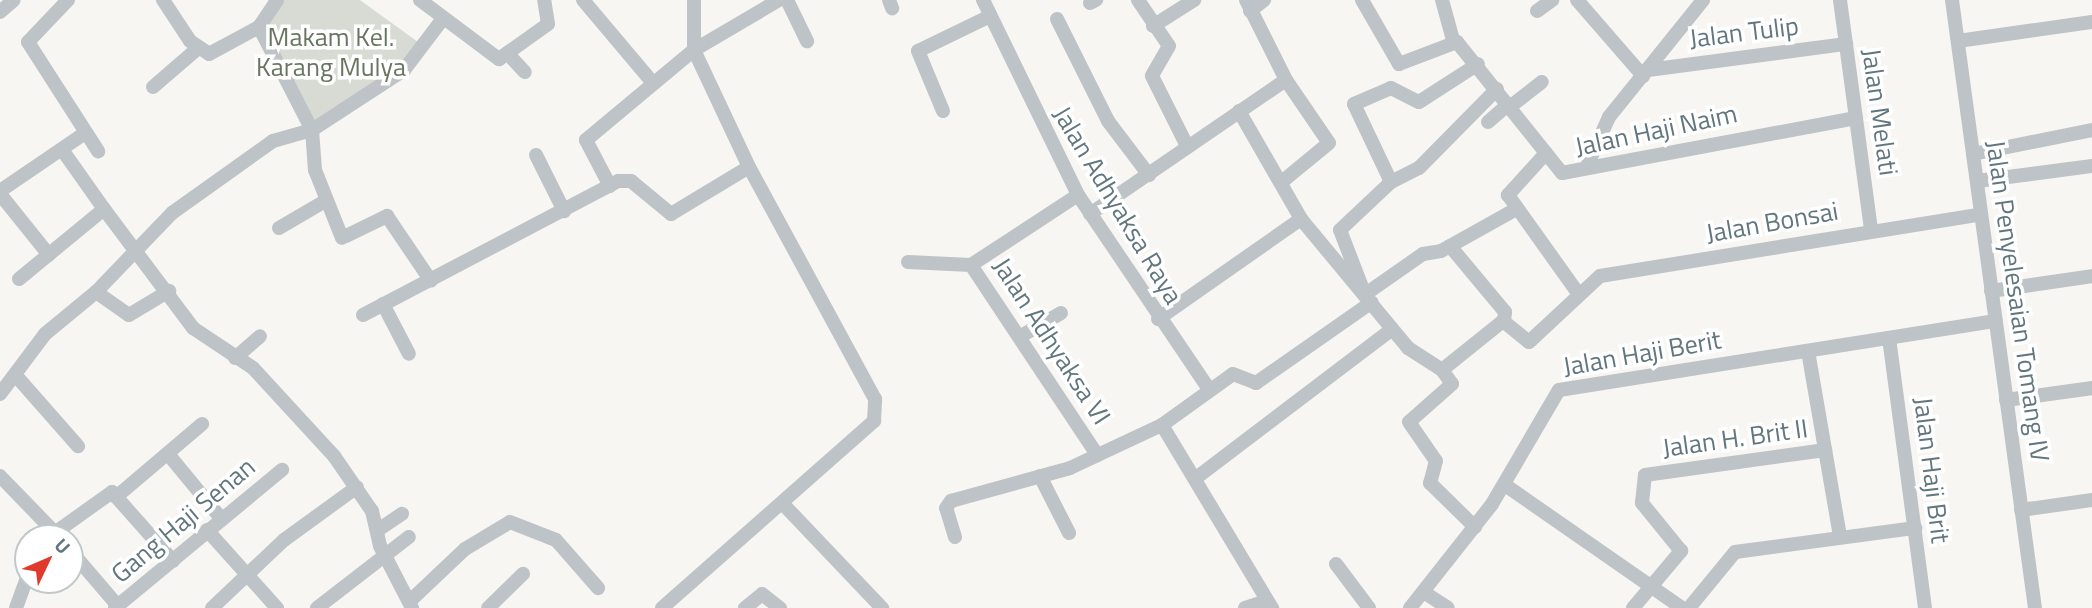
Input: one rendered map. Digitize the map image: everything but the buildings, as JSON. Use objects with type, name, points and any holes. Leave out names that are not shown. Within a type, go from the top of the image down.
[{"type":"street","points":[[0,13],[14,0]]},
{"type":"street","points":[[68,0],[28,41],[97,151]]},
{"type":"street","points":[[163,0],[197,49],[215,53],[259,27],[277,0]]},
{"type":"street","points":[[420,0],[442,20],[494,57],[507,53],[548,24],[544,0]]},
{"type":"street","points":[[583,0],[652,82]]},
{"type":"street","points":[[662,608],[874,421],[875,399],[749,167],[694,50],[694,0]]},
{"type":"street","points":[[610,186],[586,140],[652,82],[694,50],[779,0]]},
{"type":"street","points":[[787,0],[807,41]]},
{"type":"street","name":"Jalan Adhyaksa Raya","points":[[983,0],[988,17],[1078,195],[1158,318],[1209,389]]},
{"type":"street","points":[[1138,0],[1170,51],[1153,80],[1187,146]]},
{"type":"street","points":[[1153,26],[1194,0]]},
{"type":"street","points":[[1264,0],[1248,6],[1286,80],[1329,143],[1284,180]]},
{"type":"street","points":[[1362,0],[1399,64],[1453,40],[1442,0]]},
{"type":"street","points":[[1537,10],[1552,0]]},
{"type":"street","points":[[1577,0],[1646,73]]},
{"type":"street","points":[[1588,164],[1603,126],[1703,0]]},
{"type":"street","name":"Jalan Melati","points":[[1840,0],[1871,230]]},
{"type":"street","name":"Jalan Penyelesaian Tomang IV","points":[[1952,0],[2035,608]]},
{"type":"street","points":[[943,111],[918,51],[988,17]]},
{"type":"street","points":[[1057,19],[1108,121],[1149,174]]},
{"type":"street","points":[[0,394],[18,378],[45,334],[96,292],[172,213],[273,141],[312,130],[404,69],[442,20]]},
{"type":"street","points":[[1958,41],[2092,22]]},
{"type":"street","points":[[259,27],[312,130],[325,201],[344,237],[387,216],[430,281]]},
{"type":"street","name":"Jalan Haji Naim","points":[[1453,40],[1478,64],[1562,173],[1576,174],[1588,164],[1856,118]]},
{"type":"street","name":"Jalan Tulip","points":[[1646,73],[1846,44]]},
{"type":"street","points":[[153,87],[197,49]]},
{"type":"street","points":[[507,53],[525,72]]},
{"type":"street","points":[[1391,182],[1354,104],[1391,88],[1419,102],[1478,64]]},
{"type":"street","points":[[1090,214],[1286,80]]},
{"type":"street","points":[[1488,122],[1542,82]]},
{"type":"street","points":[[1367,295],[1340,230],[1391,182],[1419,167],[1497,89]]},
{"type":"street","points":[[1239,111],[1284,180],[1301,219],[1367,295],[1391,330],[1421,361],[1442,370],[1452,384],[1409,422],[1436,461],[1430,483],[1475,527]]},
{"type":"street","points":[[1973,154],[2092,131]]},
{"type":"street","points":[[49,255],[0,192],[63,151],[85,133]]},
{"type":"street","points":[[63,151],[135,250],[169,291],[193,328],[235,358],[295,411],[357,487],[377,530],[385,555],[411,604],[465,549],[510,522],[556,540],[598,588]]},
{"type":"street","points":[[1546,153],[1508,195],[1578,293]]},
{"type":"street","points":[[536,155],[564,211]]},
{"type":"street","points":[[1977,181],[2092,166]]},
{"type":"street","points":[[363,315],[610,186],[631,181],[671,214],[749,167]]},
{"type":"street","name":"Jalan Adhyaksa VI","points":[[1078,195],[971,265],[1021,336],[1097,455],[1162,425]]},
{"type":"street","points":[[279,228],[325,201]]},
{"type":"street","points":[[19,279],[104,209]]},
{"type":"street","points":[[1245,608],[1270,604],[1162,425],[1233,374],[1256,383],[1423,254],[1450,246],[1516,209]]},
{"type":"street","name":"Jalan Bonsai","points":[[1504,321],[1530,342],[1578,293],[1600,276],[1981,214]]},
{"type":"street","points":[[1158,318],[1301,219]]},
{"type":"street","points":[[1442,370],[1504,321],[1505,312],[1450,246]]},
{"type":"street","points":[[908,262],[971,265]]},
{"type":"street","points":[[1992,291],[2092,276]]},
{"type":"street","points":[[96,292],[129,315],[169,291]]},
{"type":"street","points":[[383,304],[409,354]]},
{"type":"street","points":[[1021,336],[1061,313]]},
{"type":"street","name":"Jalan Haji Berit","points":[[1410,608],[1425,593],[1505,485],[1559,390],[1996,321]]},
{"type":"street","points":[[1196,478],[1391,330]]},
{"type":"street","points":[[235,358],[260,336]]},
{"type":"street","name":"Jalan Haji Brit","points":[[1889,338],[1925,608]]},
{"type":"street","points":[[1808,351],[1840,537]]},
{"type":"street","points":[[18,378],[78,446]]},
{"type":"street","points":[[2006,400],[2092,388]]},
{"type":"street","points":[[116,497],[202,424]]},
{"type":"street","name":"Jalan H. Brit II","points":[[1652,590],[1681,548],[1646,508],[1645,475],[1825,450]]},
{"type":"street","points":[[168,454],[220,517]]},
{"type":"street","points":[[955,537],[948,503],[1040,476],[1097,455]]},
{"type":"street","name":"Gang Haji Senan","points":[[116,607],[173,561],[220,517],[282,470]]},
{"type":"street","points":[[0,476],[47,524]]},
{"type":"street","points":[[1040,476],[1069,533]]},
{"type":"street","points":[[1505,485],[1652,590],[1682,608]]},
{"type":"street","points":[[212,608],[284,540],[357,487]]},
{"type":"street","points":[[70,524],[103,494],[116,497],[173,561]]},
{"type":"street","points":[[2021,510],[2092,500]]},
{"type":"street","points":[[783,504],[882,608]]},
{"type":"street","points":[[377,530],[402,514]]},
{"type":"street","points":[[1689,608],[1735,552],[1915,528]]},
{"type":"street","points":[[207,530],[277,608]]},
{"type":"street","points":[[317,608],[409,537]]},
{"type":"street","points":[[1336,564],[1369,608]]},
{"type":"street","points":[[84,567],[116,607]]},
{"type":"street","points":[[488,608],[523,575]]},
{"type":"street","points":[[1633,608],[1652,590]]},
{"type":"street","points":[[1425,593],[1448,608]]},
{"type":"street","points":[[745,608],[762,594],[780,608]]},
{"type":"green space","name":"Makam Kel. Karang Mulya","points":[[280,0],[360,0],[418,42],[401,67],[313,126],[261,27]]}]
